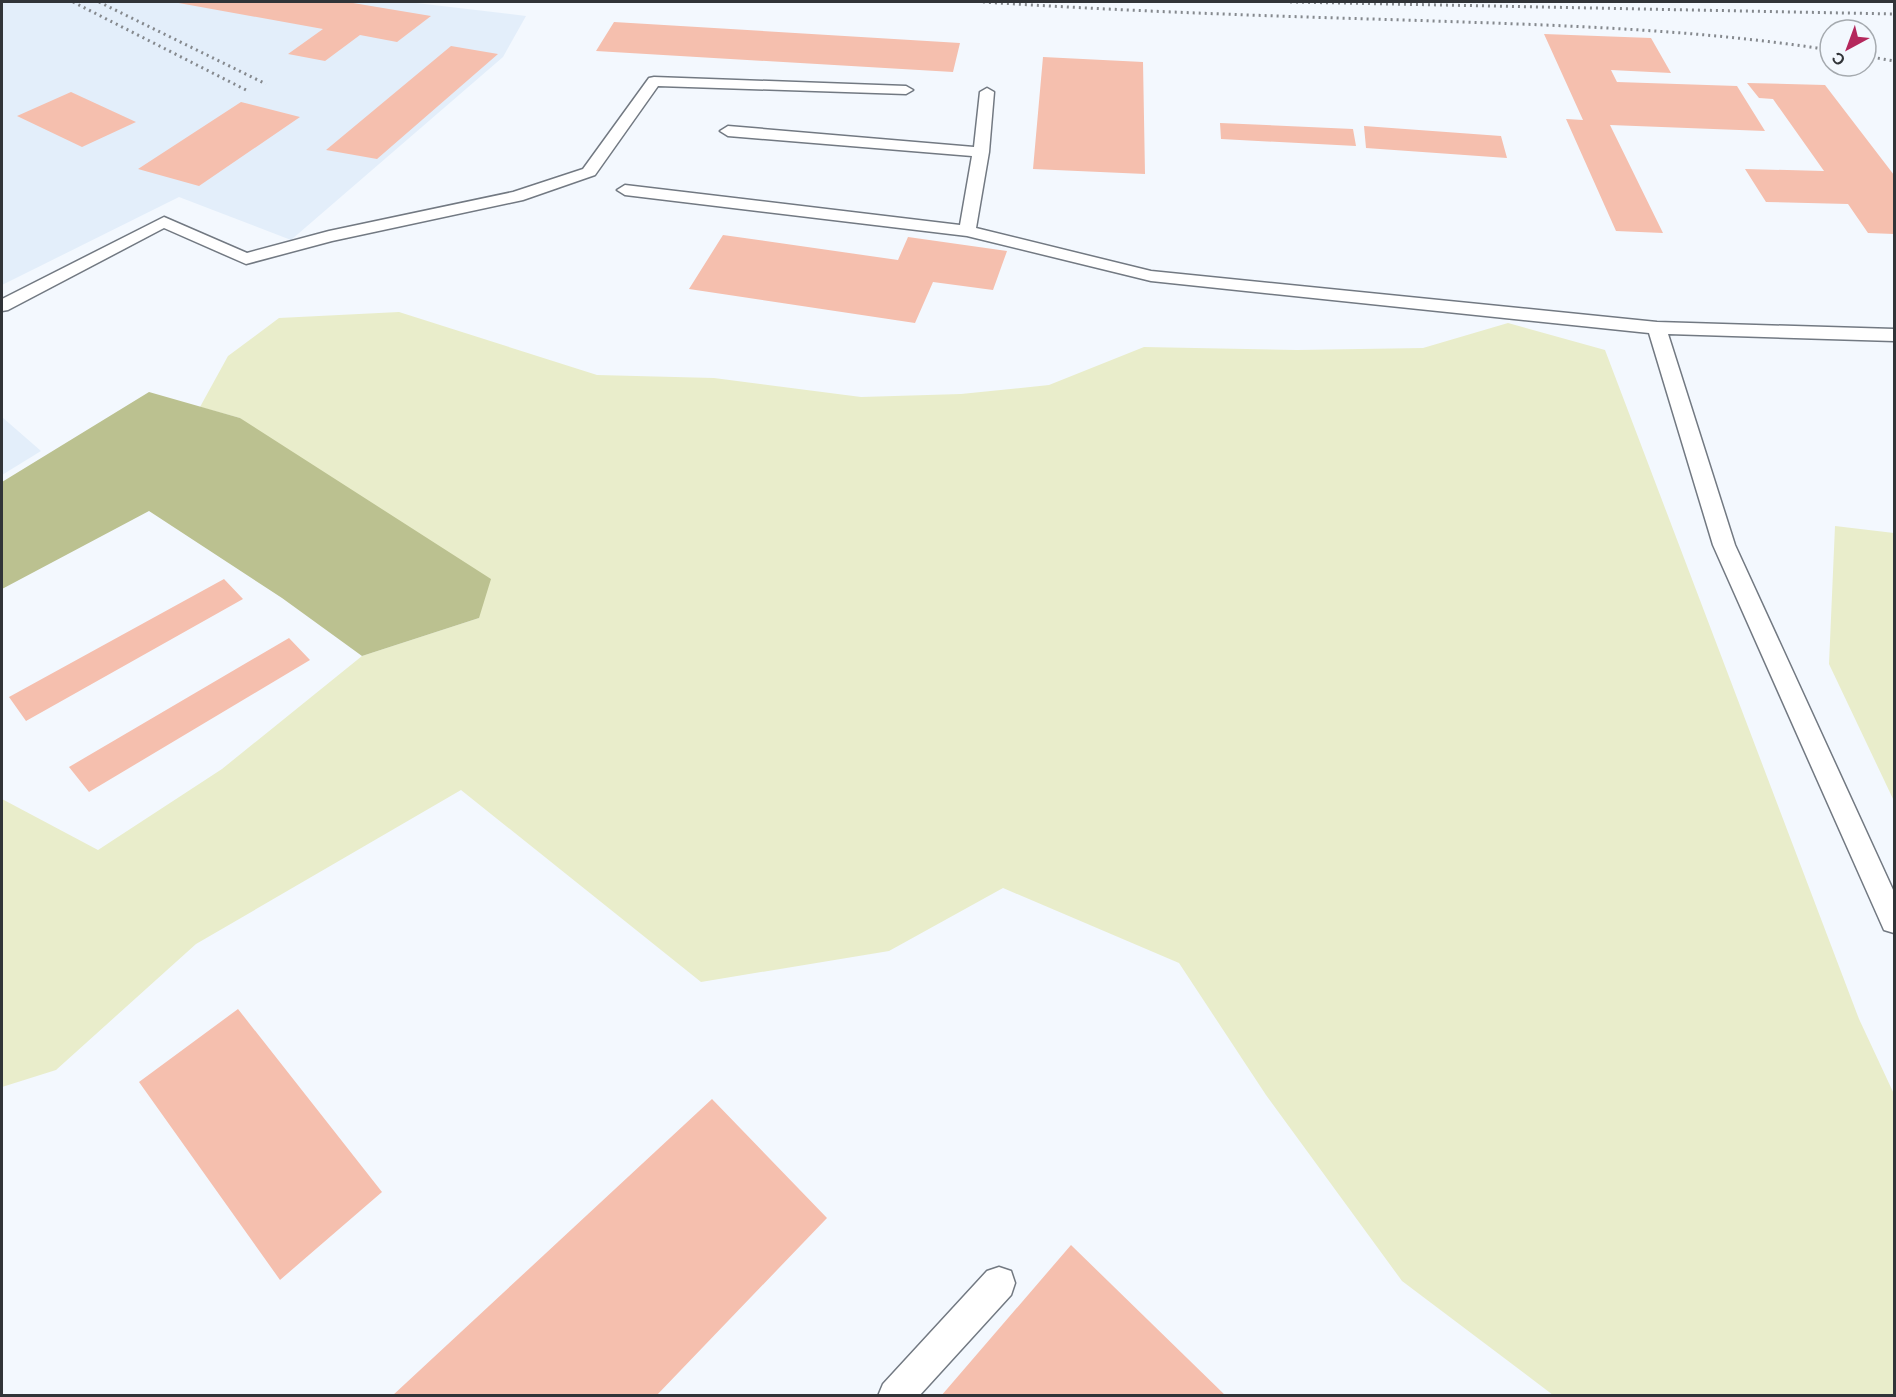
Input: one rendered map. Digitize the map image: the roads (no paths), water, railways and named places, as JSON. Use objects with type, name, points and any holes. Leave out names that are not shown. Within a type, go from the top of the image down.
[{"type":"lane","points":[[2,306],[164,222],[246,259],[329,236],[517,196],[589,172],[654,81],[906,90]]},
{"type":"lane","points":[[967,231],[981,152],[987,93]]},
{"type":"lane","points":[[728,131],[981,152]]},
{"type":"lane","points":[[625,190],[967,231],[1151,276],[1657,328],[1894,335]]},
{"type":"lane","points":[[1657,328],[1724,545],[1894,921]]},
{"type":"lane","points":[[895,1395],[999,1283]]},
{"type":"railway","points":[[73,2],[248,91]]},
{"type":"railway","points":[[99,2],[266,84]]},
{"type":"railway","points":[[983,2],[1194,13],[1618,29],[1724,37],[1818,48]]},
{"type":"railway","points":[[1290,2],[1894,14]]},
{"type":"railway","points":[[1878,58],[1894,61]]}]
